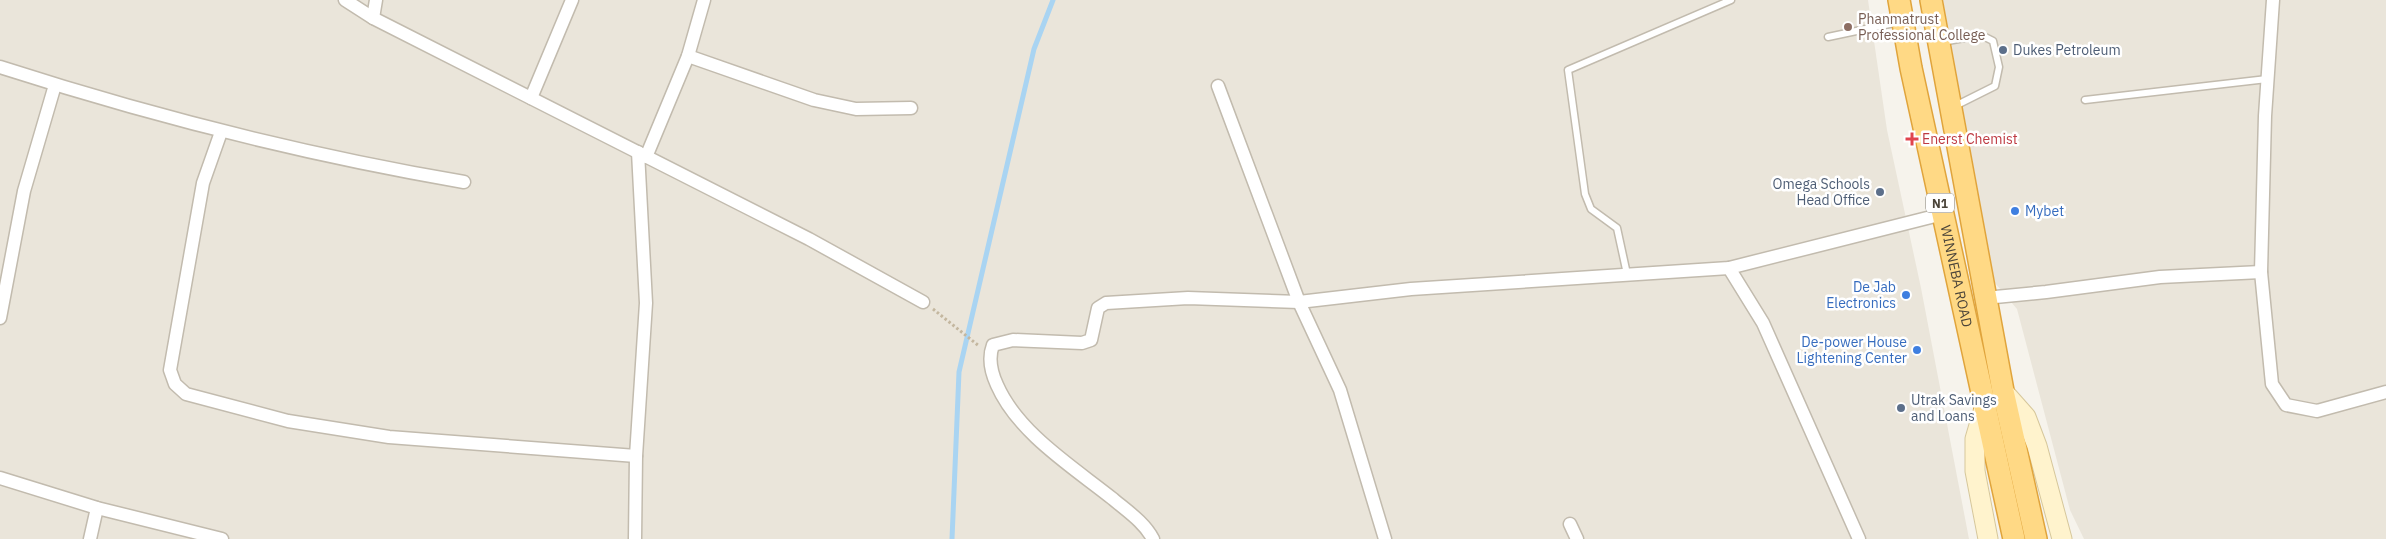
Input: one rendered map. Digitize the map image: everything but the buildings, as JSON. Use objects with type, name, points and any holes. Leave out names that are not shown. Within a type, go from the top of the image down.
[{"type":"highway","name":"WINNEBA ROAD","points":[[1899,0],[1943,214],[2012,531]]},
{"type":"highway","name":"WINNEBA ROAD","points":[[1931,0],[2003,391],[2036,539]]},
{"type":"main road","points":[[2003,391],[2026,417],[2037,446],[2062,539]]},
{"type":"main road","name":"WINNEBA ROAD","points":[[1984,405],[1975,438],[1975,471],[1988,539]]},
{"type":"street","points":[[345,0],[373,18],[809,239],[923,302]]},
{"type":"street","points":[[373,18],[376,0]]},
{"type":"street","points":[[532,98],[572,0]]},
{"type":"street","points":[[635,539],[636,456],[646,303],[642,155],[688,56],[704,0]]},
{"type":"street","points":[[2273,0],[2268,79],[2261,272],[2272,384],[2286,406],[2317,411],[2386,392]]},
{"type":"street","points":[[688,56],[814,100],[856,109],[911,108]]},
{"type":"street","points":[[0,67],[55,85],[221,132],[385,168],[464,182]]},
{"type":"street","points":[[0,318],[24,191],[55,85]]},
{"type":"street","points":[[1218,86],[1299,302],[1340,390],[1384,539]]},
{"type":"street","points":[[221,132],[203,183],[170,370],[175,384],[186,394],[288,422],[389,438],[636,456]]},
{"type":"street","points":[[1153,539],[1149,531],[1132,514],[1029,431],[1001,394],[992,373],[990,356],[993,345],[1001,341],[1042,340],[1082,343],[1091,340],[1098,308],[1106,303],[1188,298],[1299,302],[1411,289],[1729,268],[1943,214]]},
{"type":"street","points":[[1729,268],[1763,323],[1859,539]]},
{"type":"street","points":[[1985,298],[2160,277],[2261,272]]},
{"type":"street","points":[[0,478],[97,508],[222,539]]},
{"type":"street","points":[[90,539],[97,508]]},
{"type":"street","points":[[1570,524],[1577,539]]},
{"type":"lane","points":[[1627,274],[1617,228],[1592,209],[1585,194],[1568,70],[1731,0]]},
{"type":"lane","points":[[1828,37],[1903,21]]},
{"type":"lane","points":[[1939,42],[1981,35],[1993,40],[1999,67],[1995,86],[1952,108]]},
{"type":"lane","points":[[2085,100],[2268,79]]},
{"type":"path","points":[[923,302],[941,314],[990,356]]},
{"type":"shaded area","points":[[0,0],[1868,0],[1887,130],[1921,288],[1969,539],[0,539]]},
{"type":"shaded area","points":[[1943,0],[2386,0],[2386,539],[2084,539],[2070,510],[2017,309],[1995,283]]},
{"type":"waterway","points":[[952,539],[959,372],[1034,49],[1053,0]]},
{"type":"place","name":"Phanmatrust Professional College","points":[[1848,27]]},
{"type":"place","name":"Dukes Petroleum","points":[[2003,50]]},
{"type":"place","name":"Enerst Chemist","points":[[1912,139]]},
{"type":"place","name":"Omega Schools Head Office","points":[[1880,192]]},
{"type":"place","name":"Mybet","points":[[2015,211]]},
{"type":"place","name":"De Jab Electronics","points":[[1906,295]]},
{"type":"place","name":"De-power House Lightening Center","points":[[1917,350]]},
{"type":"place","name":"Utrak Savings and Loans","points":[[1901,408]]}]
